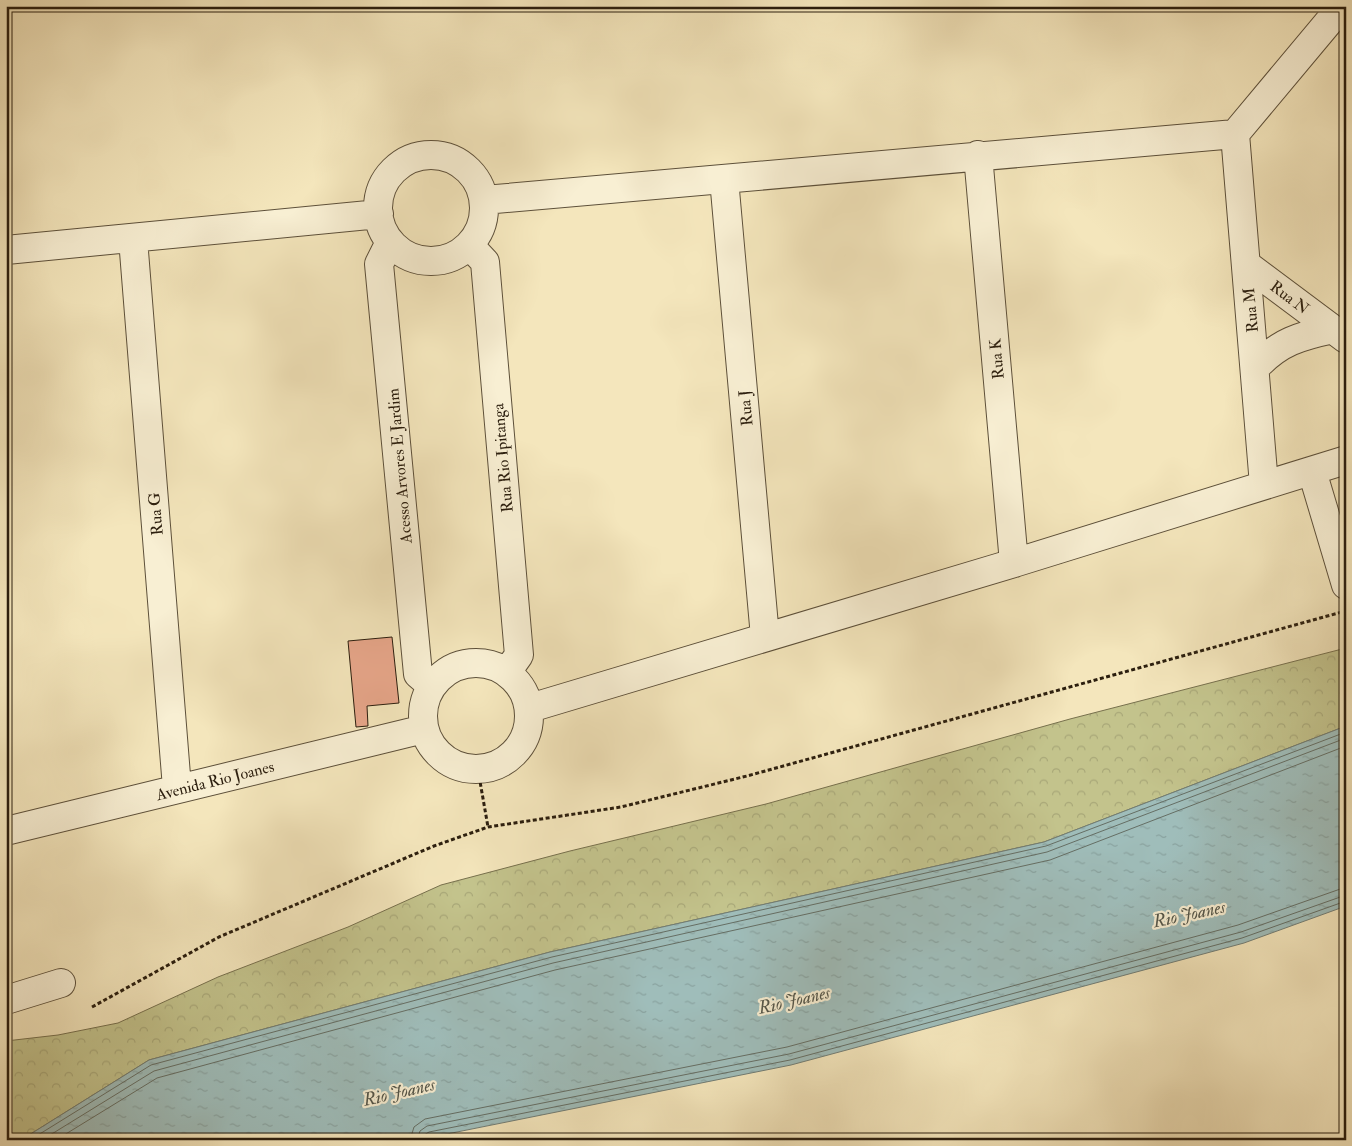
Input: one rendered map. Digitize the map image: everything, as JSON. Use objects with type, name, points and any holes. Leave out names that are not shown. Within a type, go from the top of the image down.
[{"type":"street","points":[[484,200],[978,155],[1235,134],[1342,12]]},
{"type":"street","name":"Rua M","points":[[1235,134],[1256,367],[1264,485]]},
{"type":"street","points":[[426,155],[446,157],[464,166],[478,181],[484,200],[482,226],[470,246],[451,258],[430,262],[408,256],[390,242],[381,224],[379,214],[381,191],[391,174],[406,161],[426,155]]},
{"type":"street","name":"Rua K","points":[[978,155],[1014,563]]},
{"type":"street","name":"Rua J","points":[[724,179],[765,637]]},
{"type":"street","points":[[6,250],[379,214]]},
{"type":"street","name":"Rua G","points":[[133,239],[177,788]]},
{"type":"street","name":"Acesso Arvores E Jardim","points":[[390,242],[379,264],[418,674],[432,686]]},
{"type":"street","name":"Rua Rio Ipitanga","points":[[470,246],[485,262],[516,616],[519,655],[507,672]]},
{"type":"street","name":"Rua N","points":[[1247,265],[1339,334]]},
{"type":"street","name":"Rua N","points":[[1256,367],[1270,352],[1305,335],[1339,334]]},
{"type":"street","points":[[530,708],[1014,563],[1346,460]]},
{"type":"street","points":[[1312,471],[1346,585]]},
{"type":"street","points":[[470,663],[489,664],[507,672],[521,688],[530,708],[529,724],[523,742],[512,756],[496,766],[478,770],[459,767],[443,758],[431,744],[424,729],[423,716],[427,695],[436,679],[452,668],[470,663]]},
{"type":"street","name":"Avenida Rio Joanes","points":[[6,831],[424,729]]},
{"type":"street","points":[[6,1000],[61,983]]},
{"type":"path","points":[[92,1007],[219,937],[434,846],[488,827],[621,807],[747,776],[1346,612]]},
{"type":"path","points":[[478,770],[488,827]]},
{"type":"green space","points":[[1346,648],[1346,726],[1044,842],[550,952],[149,1060],[21,1140],[6,1140],[6,1041],[58,1035],[118,1023],[218,977],[348,927],[441,885],[570,851],[766,804],[1070,719]]},
{"type":"water","name":"Rio Joanes","points":[[1346,726],[1346,906],[1244,943],[791,1065],[417,1140],[21,1140],[149,1060],[550,952],[1044,842]]},
{"type":"building","points":[[392,637],[399,703],[367,706],[368,726],[356,727],[348,641]]}]
